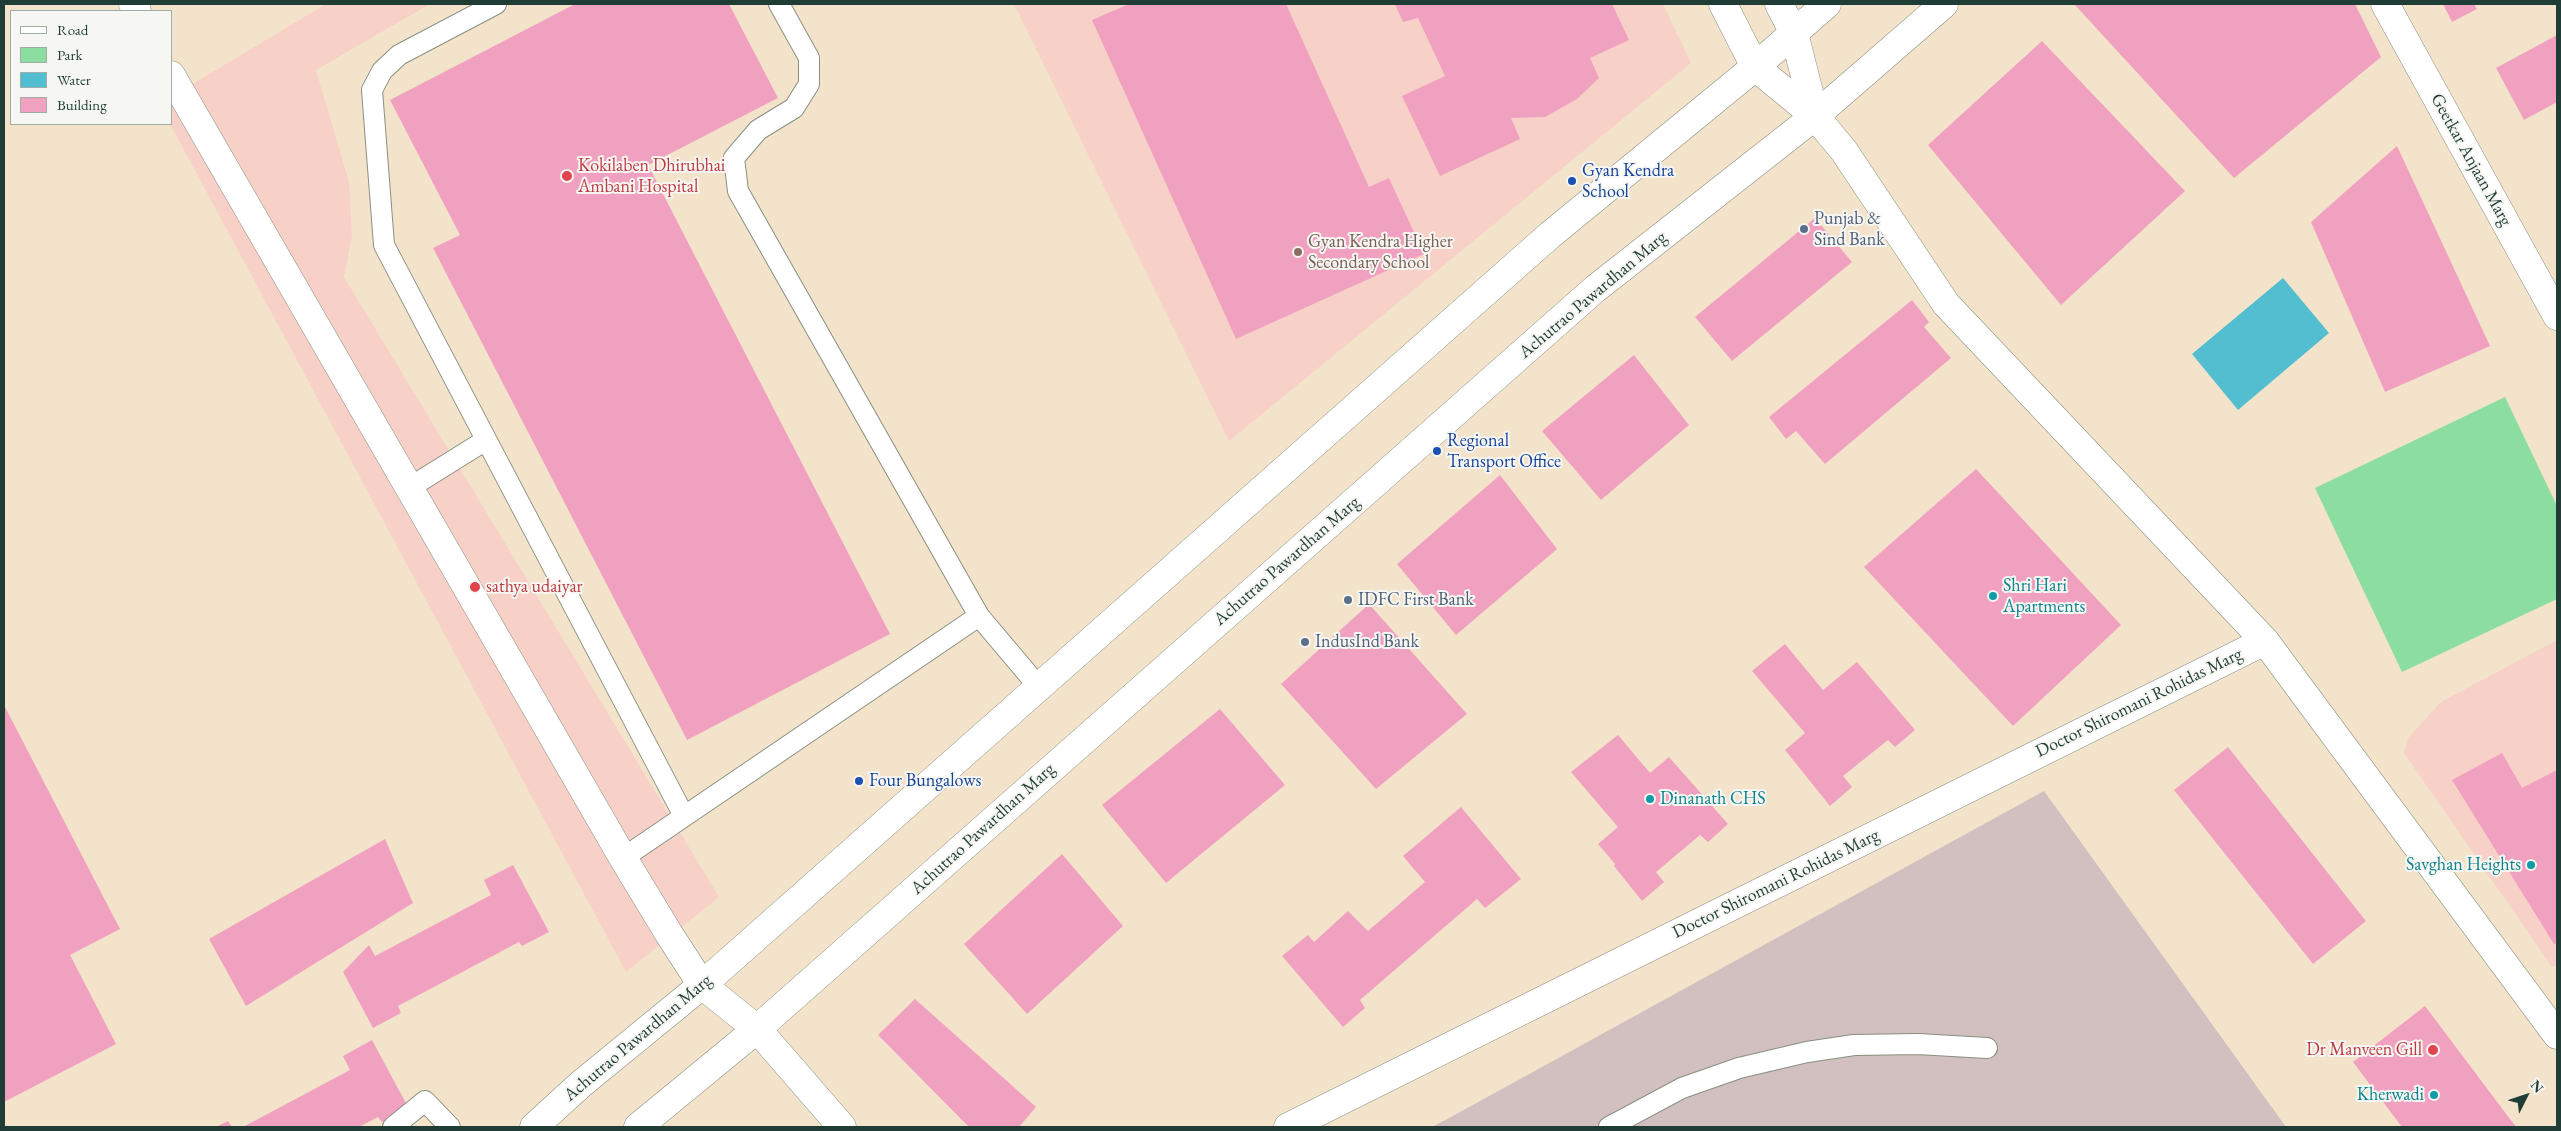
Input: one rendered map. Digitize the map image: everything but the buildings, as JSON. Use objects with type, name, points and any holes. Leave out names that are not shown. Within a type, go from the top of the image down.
[{"type":"street","points":[[1723,4],[1755,67],[1815,116],[1844,151],[1946,304],[2264,640],[2557,1035]]},
{"type":"street","points":[[1779,4],[1794,33],[1815,116]]},
{"type":"street","name":"Achutrao Pawardhan Marg","points":[[534,1127],[581,1084],[702,985],[1550,235],[1755,67],[1827,4]]},
{"type":"street","name":"Achutrao Pawardhan Marg","points":[[638,1127],[757,1029],[1595,289],[1815,116],[1944,4]]},
{"type":"street","name":"Geetkar Anjaan Marg","points":[[2385,4],[2557,316]]},
{"type":"street","points":[[172,77],[623,858],[702,985],[757,1029],[842,1127]]},
{"type":"street","name":"Doctor Shiromani Rohidas Marg","points":[[1288,1127],[2264,640]]},
{"type":"lane","points":[[496,4],[399,55],[382,71],[372,90],[384,245],[684,816]]},
{"type":"lane","points":[[779,4],[810,58],[809,84],[794,108],[758,130],[734,158],[738,191],[979,616],[1038,686]]},
{"type":"lane","points":[[409,488],[486,440]]},
{"type":"lane","points":[[623,858],[979,616]]},
{"type":"lane","points":[[1609,1127],[1682,1088],[1739,1068],[1807,1052],[1854,1045],[1918,1044],[1987,1048]]},
{"type":"lane","points":[[393,1127],[425,1101],[450,1127]]},
{"type":"shaded area","name":"sathya udaiyar","points":[[326,4],[430,4],[316,70],[349,182],[352,236],[344,277],[719,897],[626,972],[171,125],[172,96]]},
{"type":"shaded area","name":"Gyan Kendra Higher Secondary School","points":[[1014,4],[1663,4],[1691,63],[1229,441]]},
{"type":"shaded area","points":[[2557,640],[2557,965],[2552,967],[2404,753],[2408,738],[2441,702]]},
{"type":"shaded area","points":[[2044,791],[2286,1127],[1432,1127],[1451,1117]]},
{"type":"green space","points":[[2505,397],[2557,506],[2557,599],[2402,672],[2315,488]]},
{"type":"water","points":[[2283,278],[2329,333],[2238,410],[2192,354]]},
{"type":"place","name":"Kokilaben Dhirubhai Ambani Hospital","points":[[567,176]]},
{"type":"place","name":"Gyan Kendra School","points":[[1572,181]]},
{"type":"place","name":"Punjab & Sind Bank","points":[[1804,229]]},
{"type":"place","name":"Gyan Kendra Higher Secondary School","points":[[1298,252]]},
{"type":"place","name":"Regional Transport Office","points":[[1437,451]]},
{"type":"place","name":"sathya udaiyar","points":[[475,587]]},
{"type":"place","name":"Shri Hari Apartments","points":[[1993,596]]},
{"type":"place","name":"IDFC First Bank","points":[[1348,600]]},
{"type":"place","name":"IndusInd Bank","points":[[1305,642]]},
{"type":"place","name":"Four Bungalows","points":[[859,781]]},
{"type":"place","name":"Dinanath CHS","points":[[1650,799]]},
{"type":"place","name":"Savghan Heights","points":[[2531,865]]},
{"type":"place","name":"Dr Manveen Gill","points":[[2433,1050]]},
{"type":"place","name":"Kherwadi","points":[[2434,1095]]}]
